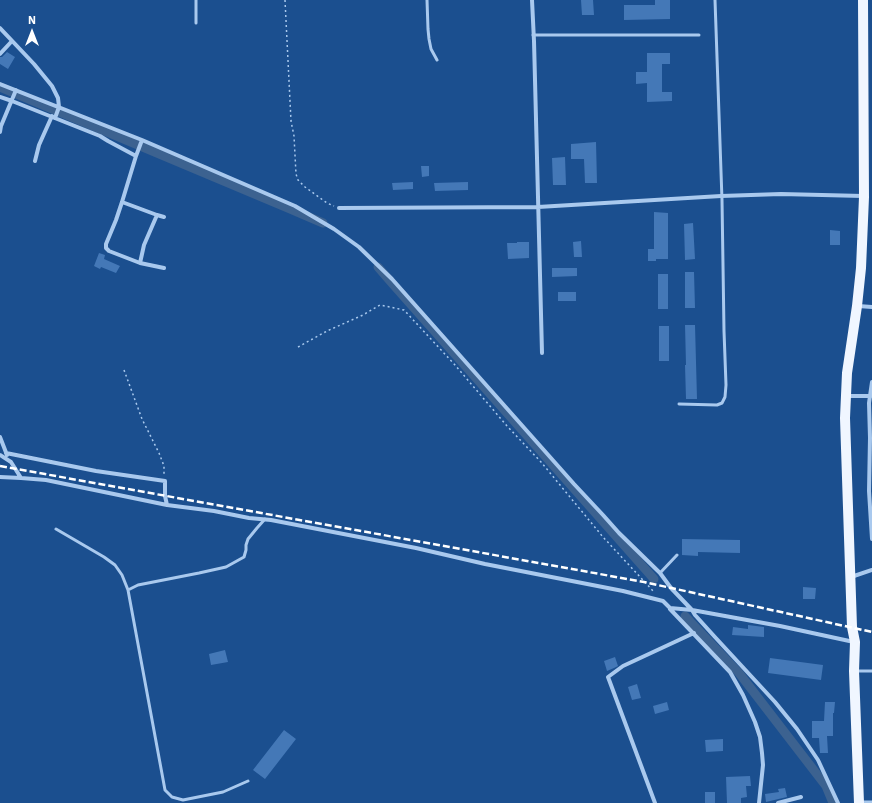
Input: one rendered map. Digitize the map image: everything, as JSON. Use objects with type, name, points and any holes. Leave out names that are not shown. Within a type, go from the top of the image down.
[{"type":"main road","points":[[859,803],[854,642],[850,577],[845,396],[861,268],[864,196],[863,0]]},
{"type":"street","points":[[532,0],[542,353]]},
{"type":"street","points":[[0,28],[34,64],[52,86],[58,98],[59,108],[39,145],[35,161]]},
{"type":"street","points":[[0,54],[12,42]]},
{"type":"street","points":[[0,84],[142,141],[295,206],[334,229],[359,247],[392,279],[574,484],[628,543],[660,573],[695,615],[775,702],[797,729],[818,760],[838,803]]},
{"type":"street","points":[[0,132],[1,126],[16,91]]},
{"type":"street","points":[[0,97],[13,99],[54,116],[100,136],[136,156]]},
{"type":"street","points":[[142,141],[122,202],[106,244],[106,248],[108,251],[140,263],[164,268]]},
{"type":"street","points":[[339,208],[538,207],[721,196],[781,194],[864,196]]},
{"type":"street","points":[[122,202],[164,217]]},
{"type":"street","points":[[140,263],[144,246],[156,215]]},
{"type":"street","points":[[857,306],[872,307]]},
{"type":"street","points":[[872,382],[869,403],[869,491],[872,539]]},
{"type":"street","points":[[845,396],[871,396]]},
{"type":"street","points":[[0,437],[6,453],[21,478]]},
{"type":"street","points":[[6,453],[96,472],[164,481],[167,505]]},
{"type":"street","points":[[0,455],[11,462]]},
{"type":"street","points":[[0,477],[46,480],[167,505],[214,511],[249,518],[265,519],[416,548],[485,564],[623,590],[663,601],[730,672],[743,695],[760,737],[763,765],[760,803]]},
{"type":"street","points":[[850,577],[872,570]]},
{"type":"street","points":[[670,608],[692,610],[780,626],[854,642]]},
{"type":"street","points":[[655,803],[608,677],[623,666],[694,634]]},
{"type":"street","points":[[778,803],[800,797]]},
{"type":"lane","points":[[196,0],[196,23]]},
{"type":"lane","points":[[427,0],[429,39],[431,49],[437,60]]},
{"type":"lane","points":[[679,404],[717,405],[722,403],[725,397],[726,385],[715,0]]},
{"type":"lane","points":[[534,35],[699,35]]},
{"type":"lane","points":[[128,590],[138,584],[199,573],[226,566],[244,557],[248,539],[265,519]]},
{"type":"lane","points":[[56,529],[104,557],[115,565],[122,575],[128,590],[165,790],[172,797],[183,800],[223,792],[248,781]]},
{"type":"lane","points":[[660,573],[677,554]]},
{"type":"lane","points":[[854,671],[872,672]]},
{"type":"lane","points":[[859,803],[872,802]]},
{"type":"path","points":[[285,0],[291,121],[294,136],[296,174],[298,180],[305,187],[327,203],[339,208]]},
{"type":"path","points":[[298,347],[327,331],[380,306],[404,310],[541,462],[603,537],[663,601]]},
{"type":"path","points":[[124,370],[142,419],[164,466],[164,481]]},
{"type":"building","points":[[581,0],[593,0],[594,15],[582,15]]},
{"type":"building","points":[[655,0],[670,0],[670,19],[624,20],[624,5],[655,5]]},
{"type":"building","points":[[7,52],[15,57],[8,69],[0,64],[0,57]]},
{"type":"building","points":[[647,53],[670,53],[670,64],[662,64],[662,92],[672,92],[672,101],[647,102],[647,83],[636,84],[636,72],[647,72]]},
{"type":"building","points":[[596,142],[597,183],[585,183],[584,159],[571,159],[571,144]]},
{"type":"building","points":[[565,157],[566,185],[553,185],[552,158]]},
{"type":"building","points":[[421,166],[429,166],[429,176],[422,177]]},
{"type":"building","points":[[413,182],[413,189],[393,190],[392,183]]},
{"type":"building","points":[[468,182],[468,190],[435,191],[434,183]]},
{"type":"building","points":[[654,212],[668,213],[668,259],[648,261],[648,249],[654,249]]},
{"type":"building","points":[[693,223],[695,259],[685,260],[684,224]]},
{"type":"building","points":[[830,230],[840,231],[840,245],[830,245]]},
{"type":"building","points":[[581,241],[582,257],[574,257],[573,242]]},
{"type":"building","points":[[529,242],[529,258],[508,259],[507,243]]},
{"type":"building","points":[[99,253],[105,255],[104,259],[120,266],[116,273],[94,266]]},
{"type":"building","points":[[552,268],[577,268],[577,276],[552,277]]},
{"type":"building","points":[[685,272],[694,272],[695,308],[685,308]]},
{"type":"building","points":[[658,274],[668,274],[668,309],[658,309]]},
{"type":"building","points":[[558,292],[576,292],[576,301],[558,301]]},
{"type":"building","points":[[685,325],[695,325],[697,399],[686,399]]},
{"type":"building","points":[[659,326],[669,326],[669,361],[659,361]]},
{"type":"building","points":[[682,539],[740,540],[740,553],[698,552],[698,556],[682,555]]},
{"type":"building","points":[[803,587],[816,588],[815,599],[803,599]]},
{"type":"building","points":[[748,625],[764,627],[764,637],[732,635],[733,627],[748,629]]},
{"type":"building","points":[[225,650],[228,662],[211,665],[209,654]]},
{"type":"building","points":[[615,657],[618,666],[607,671],[604,661]]},
{"type":"building","points":[[770,658],[823,665],[821,680],[768,673]]},
{"type":"building","points":[[637,684],[641,698],[632,700],[628,687]]},
{"type":"building","points":[[667,702],[669,710],[655,714],[653,706]]},
{"type":"building","points":[[825,702],[835,702],[833,713],[833,736],[827,736],[828,753],[820,753],[819,738],[812,738],[812,721],[824,721]]},
{"type":"building","points":[[284,730],[296,739],[265,779],[253,770]]},
{"type":"building","points":[[723,739],[723,751],[706,752],[705,740]]},
{"type":"building","points":[[750,776],[751,786],[746,786],[747,797],[741,798],[741,803],[727,803],[726,777]]},
{"type":"building","points":[[785,788],[787,797],[766,802],[765,794],[779,792],[778,789]]},
{"type":"building","points":[[705,792],[715,792],[715,803],[705,803]]},
{"type":"waterway","points":[[0,87],[323,223]]},
{"type":"waterway","points":[[378,267],[654,579]]},
{"type":"waterway","points":[[685,616],[739,673],[826,786],[833,803]]},
{"type":"railway","points":[[0,466],[644,582],[872,632]]}]
